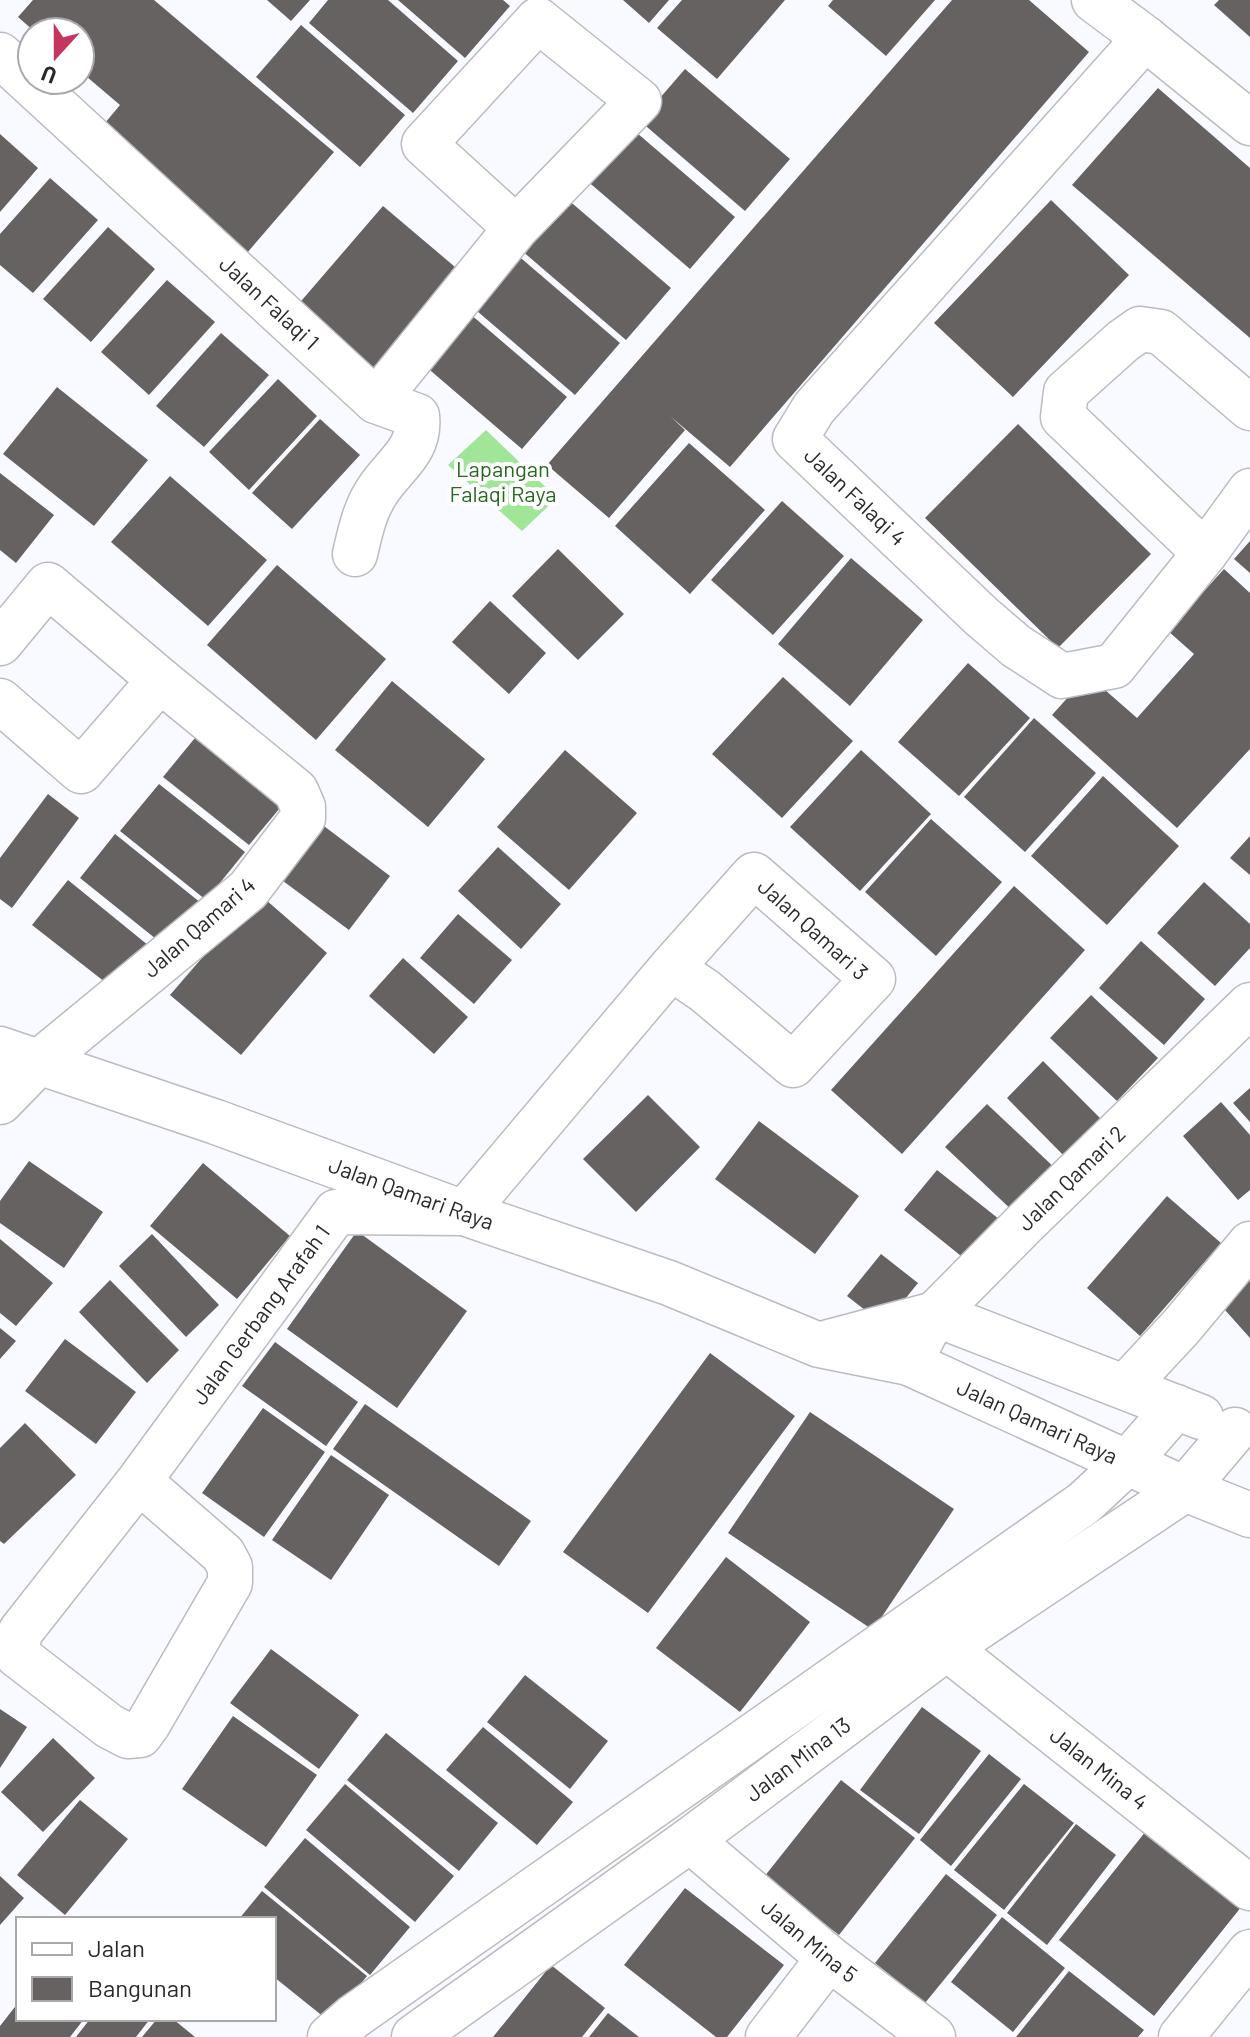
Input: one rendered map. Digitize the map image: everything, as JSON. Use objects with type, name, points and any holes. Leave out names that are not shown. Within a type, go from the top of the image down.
[{"type":"street","points":[[1094,0],[1250,123]]},
{"type":"street","points":[[355,554],[365,513],[419,433],[417,416],[376,401],[516,228],[639,101],[538,20],[424,144],[516,228]]},
{"type":"street","name":"Jalan Falaqi 4","points":[[1145,38],[814,408],[795,439],[981,616],[1016,646],[1062,676],[1114,666],[1205,553],[1250,491]]},
{"type":"street","name":"Jalan Falaqi 1","points":[[0,55],[376,401]]},
{"type":"street","points":[[1205,553],[1063,417],[1066,392],[1140,329],[1161,332],[1250,408]]},
{"type":"street","name":"Jalan Qamari 4","points":[[0,643],[48,585],[296,791],[303,807],[303,818],[248,890],[19,1056]]},
{"type":"street","points":[[0,701],[81,771],[160,680]]},
{"type":"street","name":"Jalan Qamari 3","points":[[464,1213],[671,968],[754,875],[873,979],[793,1065],[705,991],[671,968]]},
{"type":"street","name":"Jalan Qamari 2","points":[[909,1363],[935,1314],[1250,1005]]},
{"type":"street","points":[[0,1102],[19,1056]]},
{"type":"street","name":"Jalan Qamari Raya","points":[[19,1056],[216,1122],[464,1213],[669,1283],[819,1345],[909,1363],[1185,1489],[1250,1515]]},
{"type":"street","name":"Jalan Gerbang Arafah 1","points":[[139,1481],[223,1554],[230,1567],[230,1583],[148,1724],[140,1735],[128,1736],[109,1726],[17,1655],[21,1631],[139,1481],[336,1212],[464,1213]]},
{"type":"street","points":[[1126,1386],[1181,1327],[1250,1244]]},
{"type":"street","points":[[819,1345],[935,1314],[1242,1433]]},
{"type":"street","points":[[330,2037],[353,2017],[1084,1503],[1128,1462],[1176,1407]]},
{"type":"street","name":"Jalan Mina 13","points":[[414,2037],[690,1840],[947,1648],[1185,1489],[1242,1433]]},
{"type":"street","name":"Jalan Mina 4","points":[[947,1648],[1250,1888]]},
{"type":"street","name":"Jalan Mina 5","points":[[690,1840],[829,1958],[933,2037]]},
{"type":"street","points":[[768,2037],[829,1958]]},
{"type":"street","points":[[1181,2037],[1242,1979]]},
{"type":"green space","name":"Lapangan Falaqi Raya","points":[[486,430],[557,498],[522,531],[448,465]]},
{"type":"building","points":[[33,0],[154,0],[334,152],[247,253],[100,129],[120,105],[96,85],[96,16],[19,16]]},
{"type":"building","points":[[267,0],[310,0],[291,21]]},
{"type":"building","points":[[328,0],[388,0],[458,61],[413,113],[309,23]]},
{"type":"building","points":[[398,0],[503,0],[510,6],[465,58]]},
{"type":"building","points":[[623,0],[669,0],[649,23]]},
{"type":"building","points":[[682,0],[785,0],[717,79],[657,28]]},
{"type":"building","points":[[833,0],[935,0],[886,56],[828,6]]},
{"type":"building","points":[[952,0],[1029,0],[1089,52],[730,467],[670,416],[685,430],[609,518],[547,465]]},
{"type":"building","points":[[1219,0],[1250,0],[1250,37],[1214,5]]},
{"type":"building","points":[[301,25],[405,115],[360,167],[256,77]]},
{"type":"building","points":[[685,69],[790,159],[745,211],[640,121]]},
{"type":"building","points":[[1158,88],[1250,168],[1250,338],[1072,185]]},
{"type":"building","points":[[630,127],[735,217],[690,269],[585,179]]},
{"type":"building","points":[[0,134],[38,168],[0,212]]},
{"type":"building","points":[[50,178],[98,220],[33,293],[0,265],[0,234]]},
{"type":"building","points":[[566,198],[671,288],[626,340],[521,250]]},
{"type":"building","points":[[1051,200],[1129,275],[1013,397],[934,323]]},
{"type":"building","points":[[383,206],[461,272],[374,374],[296,307]]},
{"type":"building","points":[[108,227],[155,269],[91,342],[43,299]]},
{"type":"building","points":[[515,253],[620,343],[575,395],[470,305]]},
{"type":"building","points":[[167,280],[215,322],[149,395],[101,352]]},
{"type":"building","points":[[462,307],[567,397],[522,449],[417,359]]},
{"type":"building","points":[[221,333],[269,375],[204,447],[156,406]]},
{"type":"building","points":[[278,379],[317,416],[249,490],[209,452]]},
{"type":"building","points":[[57,387],[148,460],[94,526],[3,454]]},
{"type":"building","points":[[320,419],[360,455],[292,529],[252,493]]},
{"type":"building","points":[[1018,424],[1151,554],[1058,648],[925,518]]},
{"type":"building","points":[[689,443],[765,510],[690,594],[615,526]]},
{"type":"building","points":[[0,473],[54,515],[16,563],[0,550]]},
{"type":"building","points":[[170,476],[267,560],[208,626],[111,542]]},
{"type":"building","points":[[782,501],[844,556],[773,635],[711,580]]},
{"type":"building","points":[[1250,541],[1250,573],[1234,559]]},
{"type":"building","points":[[558,549],[624,614],[578,660],[512,596]]},
{"type":"building","points":[[851,558],[923,620],[850,706],[778,644]]},
{"type":"building","points":[[277,565],[386,659],[316,740],[207,645]]},
{"type":"building","points":[[1224,569],[1250,593],[1250,749],[1177,828],[1052,715],[1088,675],[1137,718],[1194,654],[1168,631]]},
{"type":"building","points":[[490,601],[546,653],[509,694],[452,642]]},
{"type":"building","points":[[968,663],[1030,718],[959,796],[898,742]]},
{"type":"building","points":[[783,677],[853,741],[782,818],[712,754]]},
{"type":"building","points":[[392,681],[485,759],[428,827],[335,750]]},
{"type":"building","points":[[1034,718],[1096,773],[1025,852],[964,797]]},
{"type":"building","points":[[199,733],[285,802],[249,845],[163,777]]},
{"type":"building","points":[[565,750],[637,813],[569,890],[497,827]]},
{"type":"building","points":[[861,750],[931,814],[860,891],[790,827]]},
{"type":"building","points":[[1103,776],[1179,846],[1107,925],[1031,856]]},
{"type":"building","points":[[159,784],[245,852],[206,900],[120,831]]},
{"type":"building","points":[[48,794],[79,818],[12,908],[0,899],[0,858]]},
{"type":"building","points":[[931,819],[1002,882],[936,956],[865,892]]},
{"type":"building","points":[[316,820],[390,876],[349,930],[275,875]]},
{"type":"building","points":[[115,834],[201,903],[166,947],[80,878]]},
{"type":"building","points":[[1250,836],[1250,875],[1230,858]]},
{"type":"building","points":[[498,847],[561,904],[521,949],[458,891]]},
{"type":"building","points":[[68,880],[154,950],[119,993],[32,925]]},
{"type":"building","points":[[1204,882],[1250,924],[1250,948],[1215,986],[1157,933]]},
{"type":"building","points":[[1014,886],[1085,950],[902,1154],[831,1090]]},
{"type":"building","points":[[258,893],[327,953],[241,1055],[170,995]]},
{"type":"building","points":[[458,914],[512,960],[474,1004],[420,958]]},
{"type":"building","points":[[1141,941],[1205,999],[1164,1045],[1099,988]]},
{"type":"building","points":[[403,958],[468,1017],[434,1054],[369,996]]},
{"type":"building","points":[[1091,995],[1158,1058],[1117,1101],[1050,1038]]},
{"type":"building","points":[[1043,1061],[1105,1123],[1068,1160],[1007,1098]]},
{"type":"building","points":[[1250,1088],[1250,1122],[1233,1103]]},
{"type":"building","points":[[648,1095],[700,1147],[636,1212],[583,1159]]},
{"type":"building","points":[[1221,1102],[1250,1135],[1250,1190],[1238,1200],[1183,1136]]},
{"type":"building","points":[[987,1104],[1058,1171],[1016,1214],[945,1147]]},
{"type":"building","points":[[759,1121],[859,1196],[815,1254],[715,1179]]},
{"type":"building","points":[[29,1161],[103,1212],[64,1268],[0,1223],[0,1201]]},
{"type":"building","points":[[203,1163],[290,1236],[237,1299],[150,1226]]},
{"type":"building","points":[[937,1170],[1004,1223],[971,1264],[904,1210]]},
{"type":"building","points":[[1167,1196],[1221,1243],[1140,1336],[1087,1288]]},
{"type":"building","points":[[357,1231],[467,1311],[397,1408],[287,1329]]},
{"type":"building","points":[[152,1234],[219,1305],[186,1337],[119,1266]]},
{"type":"building","points":[[0,1239],[53,1283],[16,1326],[0,1313]]},
{"type":"building","points":[[881,1254],[918,1283],[884,1325],[847,1296]]},
{"type":"building","points":[[1250,1272],[1250,1338],[1217,1301]]},
{"type":"building","points":[[110,1280],[179,1350],[147,1383],[79,1312]]},
{"type":"building","points":[[0,1328],[16,1341],[0,1359]]},
{"type":"building","points":[[65,1339],[136,1392],[96,1444],[25,1391]]},
{"type":"building","points":[[275,1342],[358,1402],[326,1446],[242,1386]]},
{"type":"building","points":[[710,1353],[795,1416],[648,1613],[563,1552]]},
{"type":"building","points":[[365,1404],[531,1521],[499,1566],[333,1449]]},
{"type":"building","points":[[263,1408],[325,1452],[264,1537],[202,1493]]},
{"type":"building","points":[[810,1412],[954,1509],[873,1630],[728,1533]]},
{"type":"building","points":[[25,1423],[76,1475],[4,1544],[0,1541],[0,1448]]},
{"type":"building","points":[[331,1455],[389,1495],[331,1580],[272,1540]]},
{"type":"building","points":[[726,1557],[810,1622],[740,1712],[656,1648]]},
{"type":"building","points":[[271,1649],[359,1715],[319,1769],[230,1703]]},
{"type":"building","points":[[525,1675],[608,1741],[570,1789],[487,1722]]},
{"type":"building","points":[[922,1707],[981,1751],[919,1834],[860,1790]]},
{"type":"building","points":[[0,1709],[27,1727],[0,1768]]},
{"type":"building","points":[[233,1716],[317,1775],[266,1847],[182,1789]]},
{"type":"building","points":[[483,1727],[573,1802],[537,1845],[446,1770]]},
{"type":"building","points":[[386,1733],[498,1823],[459,1871],[347,1780]]},
{"type":"building","points":[[53,1738],[95,1778],[43,1832],[1,1792]]},
{"type":"building","points":[[989,1754],[1021,1779],[951,1866],[920,1840]]},
{"type":"building","points":[[841,1780],[915,1838],[839,1935],[764,1877]]},
{"type":"building","points":[[345,1784],[454,1876],[415,1922],[306,1830]]},
{"type":"building","points":[[1024,1784],[1074,1823],[1004,1910],[954,1870]]},
{"type":"building","points":[[80,1800],[128,1839],[65,1915],[17,1875]]},
{"type":"building","points":[[1076,1824],[1116,1855],[1047,1945],[1007,1913]]},
{"type":"building","points":[[1150,1826],[1246,1901],[1154,2016],[1059,1940]]},
{"type":"building","points":[[305,1838],[410,1927],[370,1975],[264,1887]]},
{"type":"building","points":[[946,1874],[997,1915],[925,2003],[875,1963]]},
{"type":"building","points":[[0,1876],[24,1898],[0,1925]]},
{"type":"building","points":[[685,1888],[784,1965],[727,2037],[716,2037],[624,1965]]},
{"type":"building","points":[[262,1891],[367,1976],[330,2022],[276,1979],[276,1917],[241,1917]]},
{"type":"building","points":[[1002,1917],[1065,1968],[1013,2032],[951,1982]]},
{"type":"building","points":[[551,1965],[605,2008],[582,2037],[493,2037]]},
{"type":"building","points":[[1069,1971],[1144,2030],[1138,2037],[1016,2037]]},
{"type":"building","points":[[16,2006],[16,2021],[82,2021],[70,2037],[0,2037],[0,2026]]},
{"type":"building","points":[[608,2013],[639,2037],[589,2037]]},
{"type":"building","points":[[88,2021],[148,2021],[136,2037],[76,2037]]},
{"type":"building","points":[[155,2021],[175,2021],[195,2037],[142,2037]]}]
